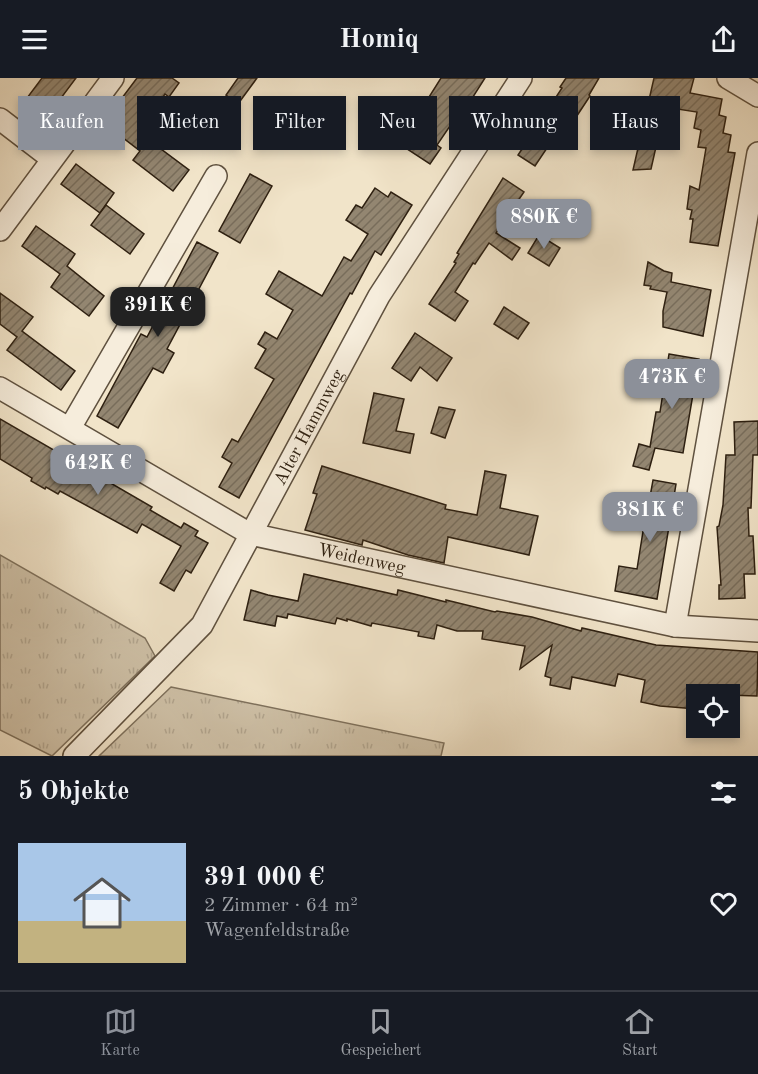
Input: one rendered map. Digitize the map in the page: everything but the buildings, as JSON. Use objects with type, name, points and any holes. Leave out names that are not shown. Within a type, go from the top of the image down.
[{"type":"street","points":[[0,230],[113,78]]},
{"type":"street","name":"Alter Hammweg","points":[[74,756],[202,625],[379,296],[521,78]]},
{"type":"street","points":[[728,78],[758,96]]},
{"type":"street","points":[[0,119],[52,159]]},
{"type":"street","points":[[675,626],[758,153]]},
{"type":"street","points":[[70,428],[216,176]]},
{"type":"street","name":"Weidenweg","points":[[0,388],[250,534],[675,626],[758,631]]},
{"type":"green space","points":[[0,555],[145,638],[155,656],[52,756],[0,730]]},
{"type":"green space","points":[[171,687],[444,743],[441,756],[99,756]]}]
